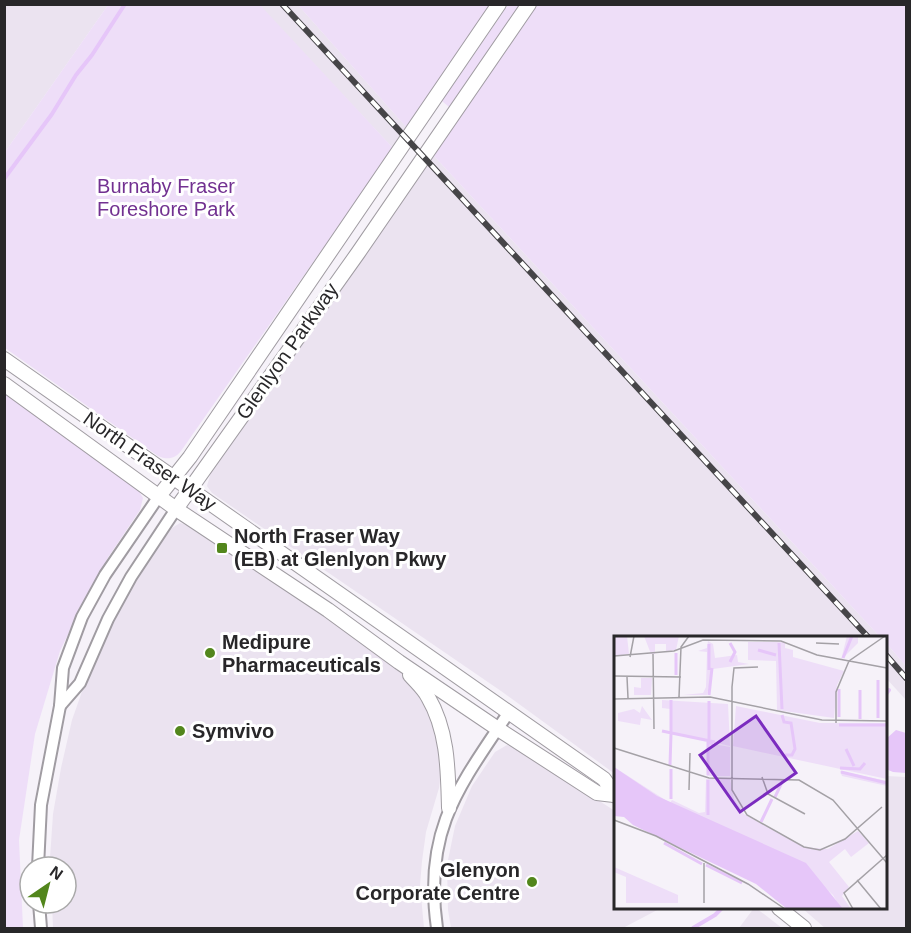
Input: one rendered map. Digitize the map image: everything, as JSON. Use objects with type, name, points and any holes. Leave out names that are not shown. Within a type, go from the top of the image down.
[{"type":"street","name":"Glenlyon Parkway","points":[[39,855],[41,805],[60,706],[63,668],[82,617],[105,575],[159,496],[175,477],[500,4]]},
{"type":"street","name":"Glenlyon Parkway","points":[[60,706],[80,682],[108,619],[131,577],[190,488],[358,253],[529,4]]},
{"type":"street","name":"North Fraser Way","points":[[4,359],[604,779],[614,794]]},
{"type":"street","name":"North Fraser Way","points":[[4,384],[176,509],[328,610],[399,662],[498,729],[597,793],[614,795]]},
{"type":"street","points":[[399,662],[428,696],[443,731],[448,761],[449,808]]},
{"type":"street","points":[[436,928],[434,866],[436,848],[449,808],[463,780],[509,712]]},
{"type":"street","points":[[780,909],[804,928]]},
{"type":"shaded area","points":[[4,5],[108,5],[5,152]]},
{"type":"shaded area","points":[[258,5],[298,5],[407,128],[393,148]]},
{"type":"shaded area","points":[[433,155],[879,636],[614,636],[614,773],[501,691],[212,493],[207,486],[211,472]]},
{"type":"shaded area","points":[[180,523],[194,527],[389,660],[402,671],[422,695],[438,735],[441,772],[439,788],[426,832],[422,861],[420,885],[424,928],[53,928],[52,915],[78,915],[78,855],[50,855],[53,814],[72,720],[85,683],[118,610],[172,528]]},
{"type":"shaded area","points":[[887,644],[906,666],[906,700],[887,679]]},
{"type":"shaded area","points":[[896,730],[906,733],[906,773],[887,769],[887,738]]},
{"type":"shaded area","points":[[507,745],[515,747],[614,810],[614,909],[659,909],[623,928],[451,928],[448,910],[447,865],[455,826],[472,786],[495,752]]},
{"type":"shaded area","points":[[887,776],[906,777],[906,928],[825,928],[803,909],[887,909]]},
{"type":"shaded area","points":[[753,909],[757,909],[782,928],[739,928]]},
{"type":"green space","name":"Burnaby Fraser Foreshore Park","points":[[108,5],[260,5],[393,148],[181,451],[171,458],[158,456],[5,348],[5,152]]},
{"type":"green space","points":[[298,5],[493,5],[407,128]]},
{"type":"green space","points":[[508,5],[520,5],[449,107],[442,101]]},
{"type":"green space","points":[[537,5],[906,5],[906,666],[887,644],[887,636],[879,636],[433,155]]},
{"type":"green space","points":[[4,393],[137,488],[143,498],[140,510],[109,556],[60,651],[35,734],[19,840],[18,915],[22,915],[23,928],[4,928]]},
{"type":"waterway","points":[[4,179],[52,114],[125,4]]},
{"type":"waterway","points":[[693,928],[721,909]]},
{"type":"railway","points":[[282,4],[867,636]]},
{"type":"railway","points":[[887,656],[906,678]]},
{"type":"place","name":"North Fraser Way (EB) at Glenlyon Pkwy","points":[[222,548]]},
{"type":"place","name":"Medipure Pharmaceuticals","points":[[210,653]]},
{"type":"place","name":"Symvivo","points":[[180,731]]},
{"type":"place","name":"Glenyon Corporate Centre","points":[[532,882]]}]
